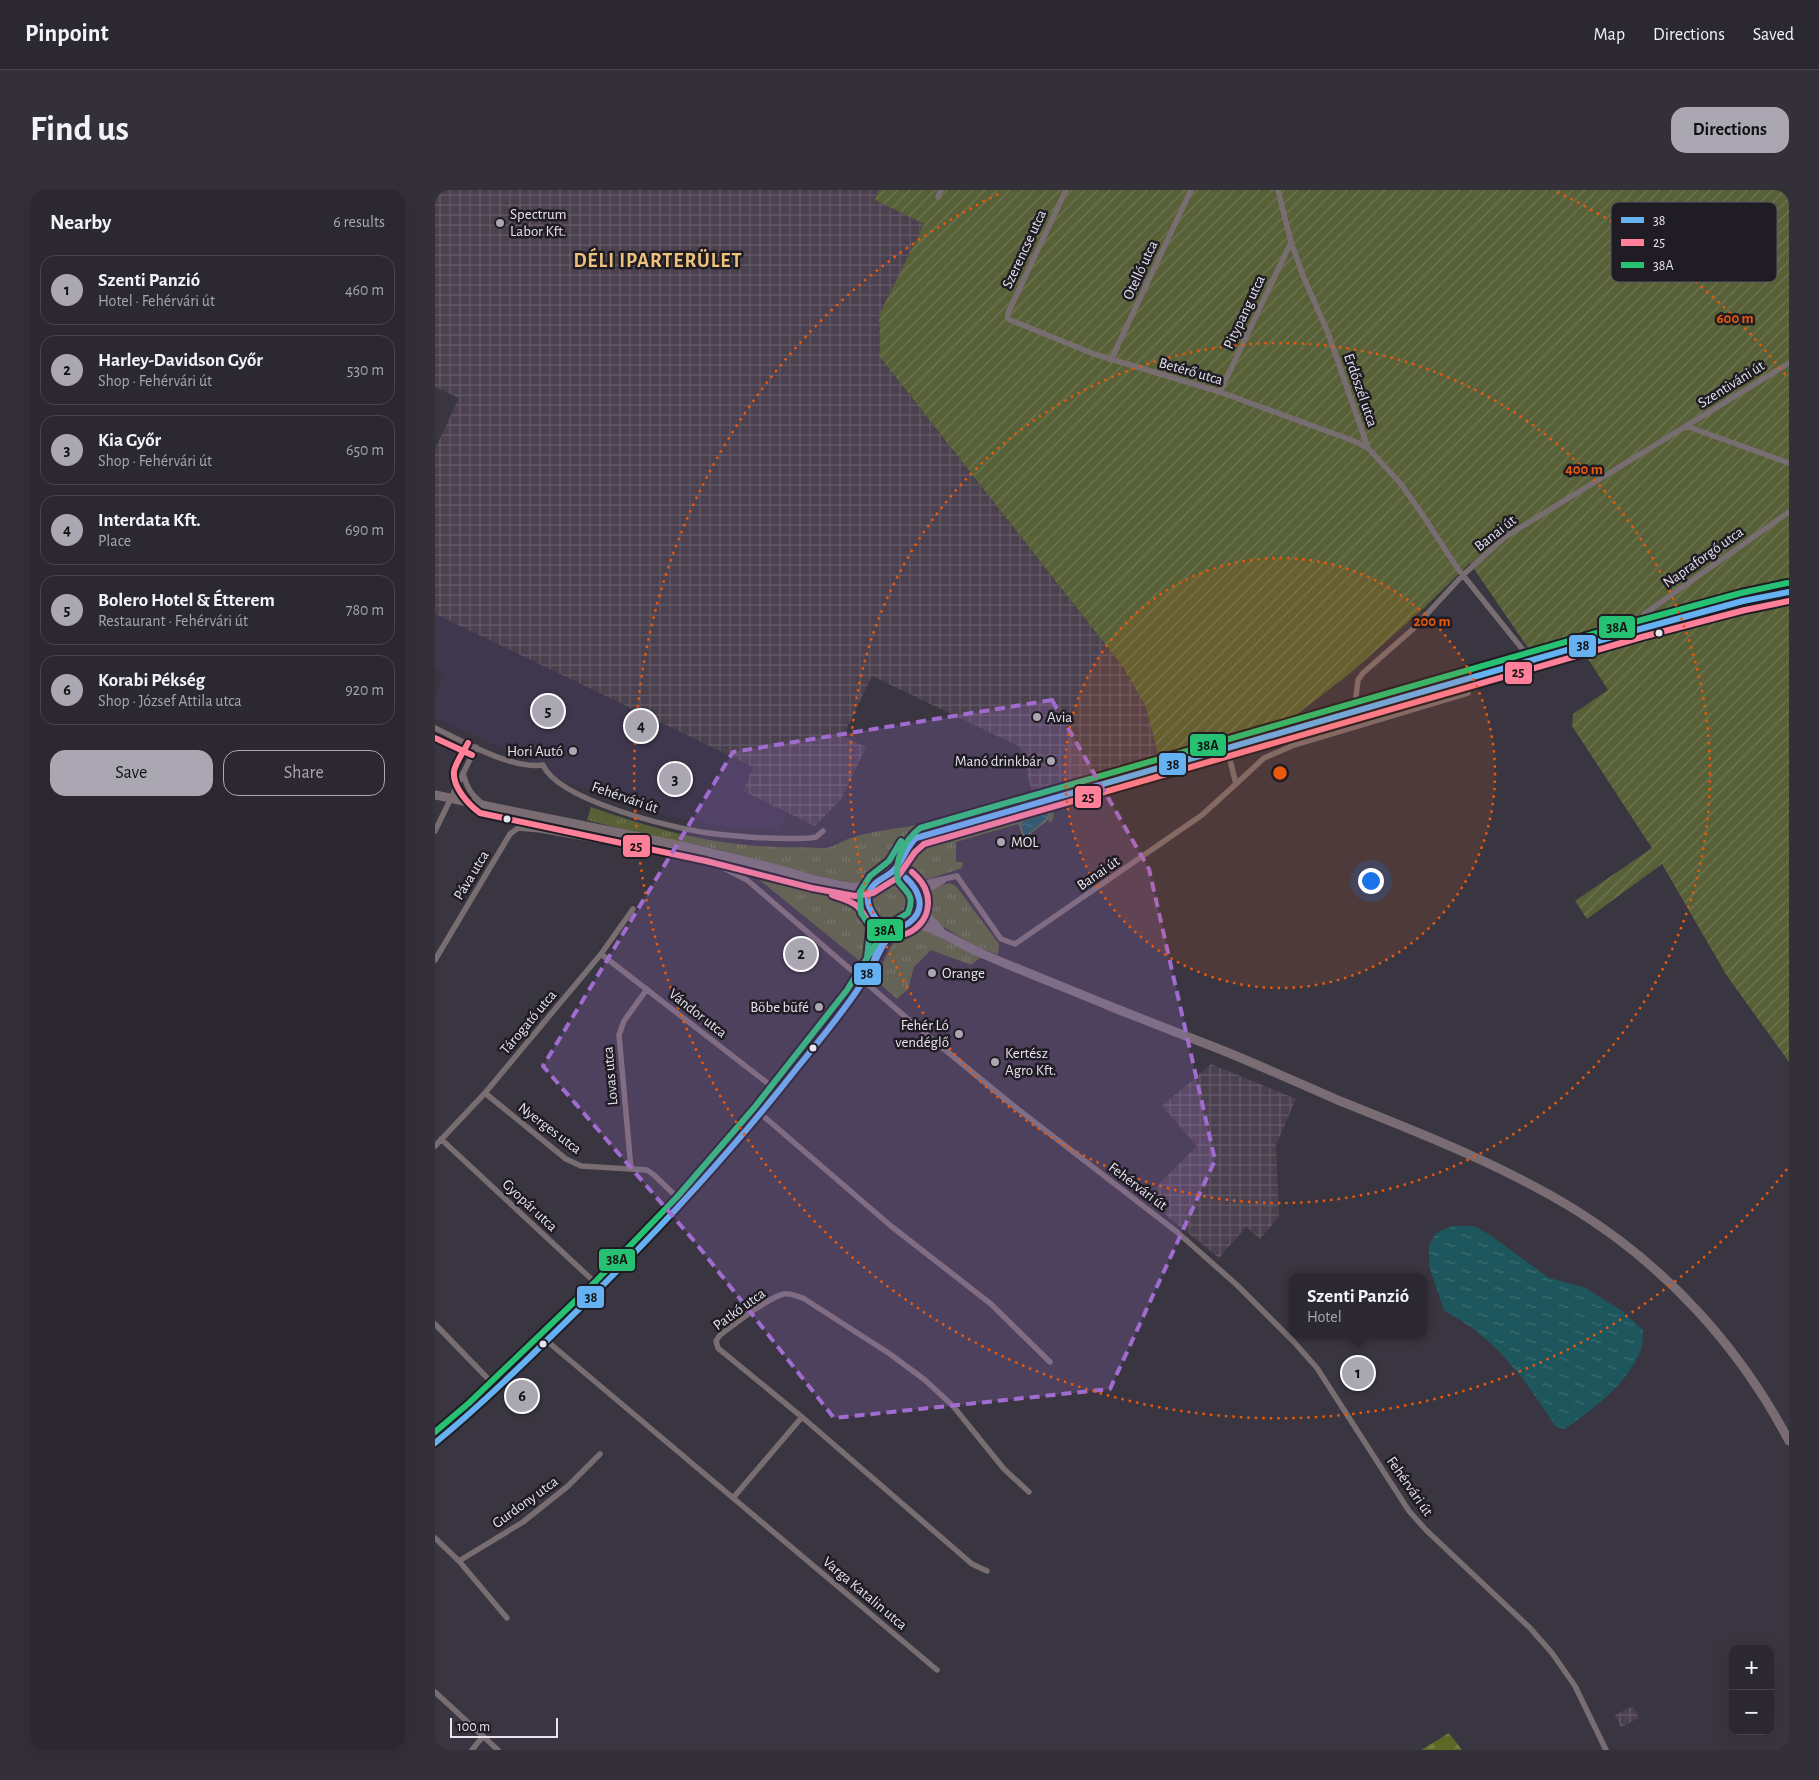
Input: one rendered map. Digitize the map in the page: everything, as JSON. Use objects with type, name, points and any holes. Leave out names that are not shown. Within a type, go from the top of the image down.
[{"type":"main road","points":[[435,795],[708,852],[814,880],[856,887],[869,886],[879,880],[899,875],[910,881],[929,919],[944,934]]},
{"type":"main road","points":[[814,880],[859,897],[867,904],[871,914],[886,926],[925,925],[994,958],[1235,1055],[1463,1151],[1573,1209],[1639,1256],[1693,1305],[1745,1367],[1771,1406],[1789,1441]]},
{"type":"main road","points":[[871,914],[868,895],[879,880]]},
{"type":"main road","points":[[905,925],[919,911],[920,900]]},
{"type":"street","points":[[938,197],[941,190]]},
{"type":"street","name":"Szerencse utca","points":[[1008,319],[1008,313],[1066,190]]},
{"type":"street","name":"Otelló utca","points":[[1111,360],[1191,190]]},
{"type":"street","name":"Erdőszél utca","points":[[1277,190],[1291,242],[1304,278],[1328,333],[1368,448],[1405,490],[1463,575],[1532,661]]},
{"type":"street","name":"Pitypang utca","points":[[1220,392],[1291,242]]},
{"type":"street","name":"Betérő utca","points":[[1008,319],[1111,360],[1220,392],[1354,441],[1368,448]]},
{"type":"street","name":"Szentiváni út","points":[[1686,426],[1789,363]]},
{"type":"street","points":[[1686,426],[1789,463]]},
{"type":"street","name":"Banai út","points":[[1356,697],[1358,680],[1363,673],[1413,628],[1463,575],[1505,537],[1686,426]]},
{"type":"street","name":"Napraforgó utca","points":[[1640,629],[1644,614],[1789,512]]},
{"type":"street","points":[[879,880],[896,867],[913,841],[925,835],[1640,629],[1743,601],[1789,592]]},
{"type":"street","points":[[1227,748],[1236,784],[1264,758],[1294,745],[1468,693]]},
{"type":"street","name":"Fehérvári út","points":[[435,728],[518,764],[543,765],[547,773],[555,780],[585,798],[663,823],[706,832],[766,839],[810,838],[823,830]]},
{"type":"street","points":[[1287,730],[1294,745]]},
{"type":"street","points":[[435,831],[476,747]]},
{"type":"street","points":[[463,773],[467,788],[472,796],[485,805]]},
{"type":"street","name":"Banai út","points":[[957,876],[1001,939],[1015,944],[1202,815],[1236,784]]},
{"type":"street","name":"Fehérvári út","points":[[514,830],[522,828],[541,830],[676,854],[712,862],[747,880],[916,1026],[1010,1104],[1207,1257],[1289,1337]]},
{"type":"street","name":"Páva utca","points":[[435,960],[514,830]]},
{"type":"street","points":[[925,835],[916,843],[909,854],[905,866],[910,881],[921,884],[957,876]]},
{"type":"street","points":[[920,900],[924,892],[934,885],[957,876]]},
{"type":"street","name":"Tárogató utca","points":[[435,1146],[485,1094],[601,954],[633,909]]},
{"type":"street","points":[[871,914],[878,923],[879,930],[876,958]]},
{"type":"street","points":[[435,1443],[498,1389],[683,1204],[779,1092],[854,995],[894,931],[905,925]]},
{"type":"street","name":"Vándor utca","points":[[601,954],[779,1092]]},
{"type":"street","name":"Lovas utca","points":[[631,1169],[619,1036],[624,1020],[647,989]]},
{"type":"street","name":"Nyerges utca","points":[[485,1094],[566,1159],[581,1166],[647,1170],[683,1204]]},
{"type":"street","points":[[761,1114],[891,1226],[991,1304],[1050,1362]]},
{"type":"street","name":"Gyopár utca","points":[[441,1139],[601,1288]]},
{"type":"street","name":"Patkó utca","points":[[987,1572],[972,1564],[802,1417],[718,1348],[716,1341],[720,1335],[773,1298],[783,1294],[793,1294],[803,1298],[890,1354],[925,1380],[953,1406],[1004,1468],[1029,1492]]},
{"type":"street","points":[[435,1324],[498,1389]]},
{"type":"street","name":"Fehérvári út","points":[[1290,1338],[1317,1368],[1409,1511],[1425,1530],[1530,1628],[1561,1665],[1575,1686],[1606,1750]]},
{"type":"street","name":"Varga Katalin utca","points":[[547,1341],[937,1670]]},
{"type":"street","points":[[733,1498],[802,1417]]},
{"type":"street","name":"Gurdony utca","points":[[459,1561],[523,1522],[568,1486],[600,1454]]},
{"type":"street","points":[[435,1538],[459,1561],[507,1618]]},
{"type":"street","points":[[435,1692],[498,1750]]},
{"type":"street","points":[[471,1750],[483,1736]]},
{"type":"highlighted area","points":[[1052,700],[1149,869],[1215,1160],[1110,1389],[834,1418],[695,1242],[543,1066],[733,752]]},
{"type":"shaded area","points":[[435,190],[879,190],[875,200],[924,224],[879,315],[880,357],[1123,667],[1146,707],[1160,762],[1034,799],[1020,747],[872,676],[843,736],[866,747],[842,798],[815,826],[743,791],[753,767],[435,614],[435,449],[459,398],[435,387]]},
{"type":"shaded area","points":[[435,614],[753,767],[743,791],[787,813],[778,831],[728,827],[674,817],[633,805],[563,781],[529,760],[435,718],[435,696],[445,673],[435,669]]},
{"type":"shaded area","points":[[1211,1064],[1296,1099],[1276,1145],[1279,1217],[1260,1239],[1246,1227],[1219,1258],[1145,1198],[1197,1146],[1162,1106]]},
{"type":"shaded area","points":[[1633,1706],[1639,1718],[1621,1727],[1615,1715]]},
{"type":"green space","points":[[879,190],[1789,190],[1789,1062],[1727,976],[1662,864],[1587,919],[1575,901],[1652,848],[1572,726],[1573,714],[1608,690],[1583,651],[1539,664],[1470,563],[1425,607],[1348,675],[1279,728],[1160,762],[1146,707],[1123,667],[880,357],[879,315],[924,224],[875,200]]},
{"type":"green space","points":[[1047,806],[1054,815],[1051,823],[1048,820],[1024,839],[1018,824],[956,842],[956,862],[963,862],[962,868],[929,879],[916,880],[912,865],[914,853],[928,840],[936,836]]},
{"type":"green space","points":[[591,807],[645,825],[681,834],[759,846],[825,848],[869,833],[925,823],[926,827],[914,834],[903,847],[895,862],[887,870],[865,883],[853,883],[822,877],[716,849],[642,834],[587,820]]},
{"type":"green space","points":[[740,869],[816,886],[860,902],[873,926],[876,936],[866,961],[863,964],[757,878]]},
{"type":"green space","points":[[898,879],[906,882],[912,888],[915,900],[912,912],[906,918],[890,921],[882,918],[876,912],[873,896],[876,888],[882,882]]},
{"type":"green space","points":[[950,883],[956,886],[999,944],[998,955],[973,945],[936,922],[923,902],[933,889]]},
{"type":"green space","points":[[918,927],[984,955],[971,965],[931,950],[914,967],[908,989],[897,999],[876,980],[896,940],[902,934]]},
{"type":"green space","points":[[1449,1733],[1462,1750],[1421,1750]]},
{"type":"water","points":[[1047,814],[1048,817],[1026,836],[1024,835],[1022,822]]},
{"type":"water","points":[[1452,1226],[1474,1226],[1490,1235],[1549,1278],[1584,1287],[1622,1311],[1643,1330],[1641,1349],[1628,1373],[1609,1394],[1565,1429],[1556,1427],[1524,1380],[1498,1350],[1474,1329],[1444,1310],[1429,1266],[1429,1245],[1436,1233]]},
{"type":"transit line","name":"38A","points":[[435,1432],[469,1403],[595,1282],[677,1197],[754,1108],[847,990],[887,926],[908,913],[911,902],[909,895],[898,881],[897,866],[901,851],[920,828],[1638,621],[1741,593],[1787,583]]},
{"type":"transit line","name":"38","points":[[435,1443],[510,1376],[638,1249],[720,1160],[829,1029],[863,982],[872,965],[878,947],[879,930],[877,921],[868,903],[868,895],[872,887],[896,867],[916,838],[1640,629],[1743,601],[1789,592]]},
{"type":"transit line","name":"25","points":[[468,743],[456,764],[454,777],[462,795],[480,813],[706,861],[812,888],[855,896],[873,893],[897,878],[915,852],[924,844],[1642,637],[1745,610],[1789,601]]},
{"type":"transit line","name":"25","points":[[435,738],[472,755]]},
{"type":"transit line","name":"38A","points":[[867,958],[870,926],[861,913],[860,892],[870,876],[889,861],[901,841]]},
{"type":"transit line","name":"25","points":[[832,895],[857,906],[876,931],[895,936],[904,934],[918,926],[927,912],[928,903],[925,888],[912,872]]},
{"type":"transit line","name":"38","points":[[876,959],[885,941],[895,931],[910,922],[915,917],[920,906],[915,888],[906,878]]},
{"type":"place","name":"Spectrum Labor Kft.","points":[[500,223]]},
{"type":"place","name":"Bolero Hotel & Étterem","points":[[548,711]]},
{"type":"place","name":"Avia","points":[[1037,717]]},
{"type":"place","name":"Interdata Kft.","points":[[641,726]]},
{"type":"place","name":"Hori Autó","points":[[573,751]]},
{"type":"place","name":"Manó drinkbár","points":[[1051,761]]},
{"type":"place","name":"Kia Győr","points":[[675,779]]},
{"type":"place","name":"MOL","points":[[1001,842]]},
{"type":"place","name":"Harley-Davidson Győr","points":[[801,954]]},
{"type":"place","name":"Orange","points":[[932,973]]},
{"type":"place","name":"Böbe büfé","points":[[819,1007]]},
{"type":"place","name":"Fehér Ló vendéglő","points":[[959,1034]]},
{"type":"place","name":"Kertész Agro Kft.","points":[[995,1062]]},
{"type":"place","name":"Szenti Panzió","points":[[1358,1373]]},
{"type":"place","name":"Korabi Pékség","points":[[522,1396]]},
{"type":"district","name":"DÉLI IPARTERÜLET","points":[[658,260]]}]
